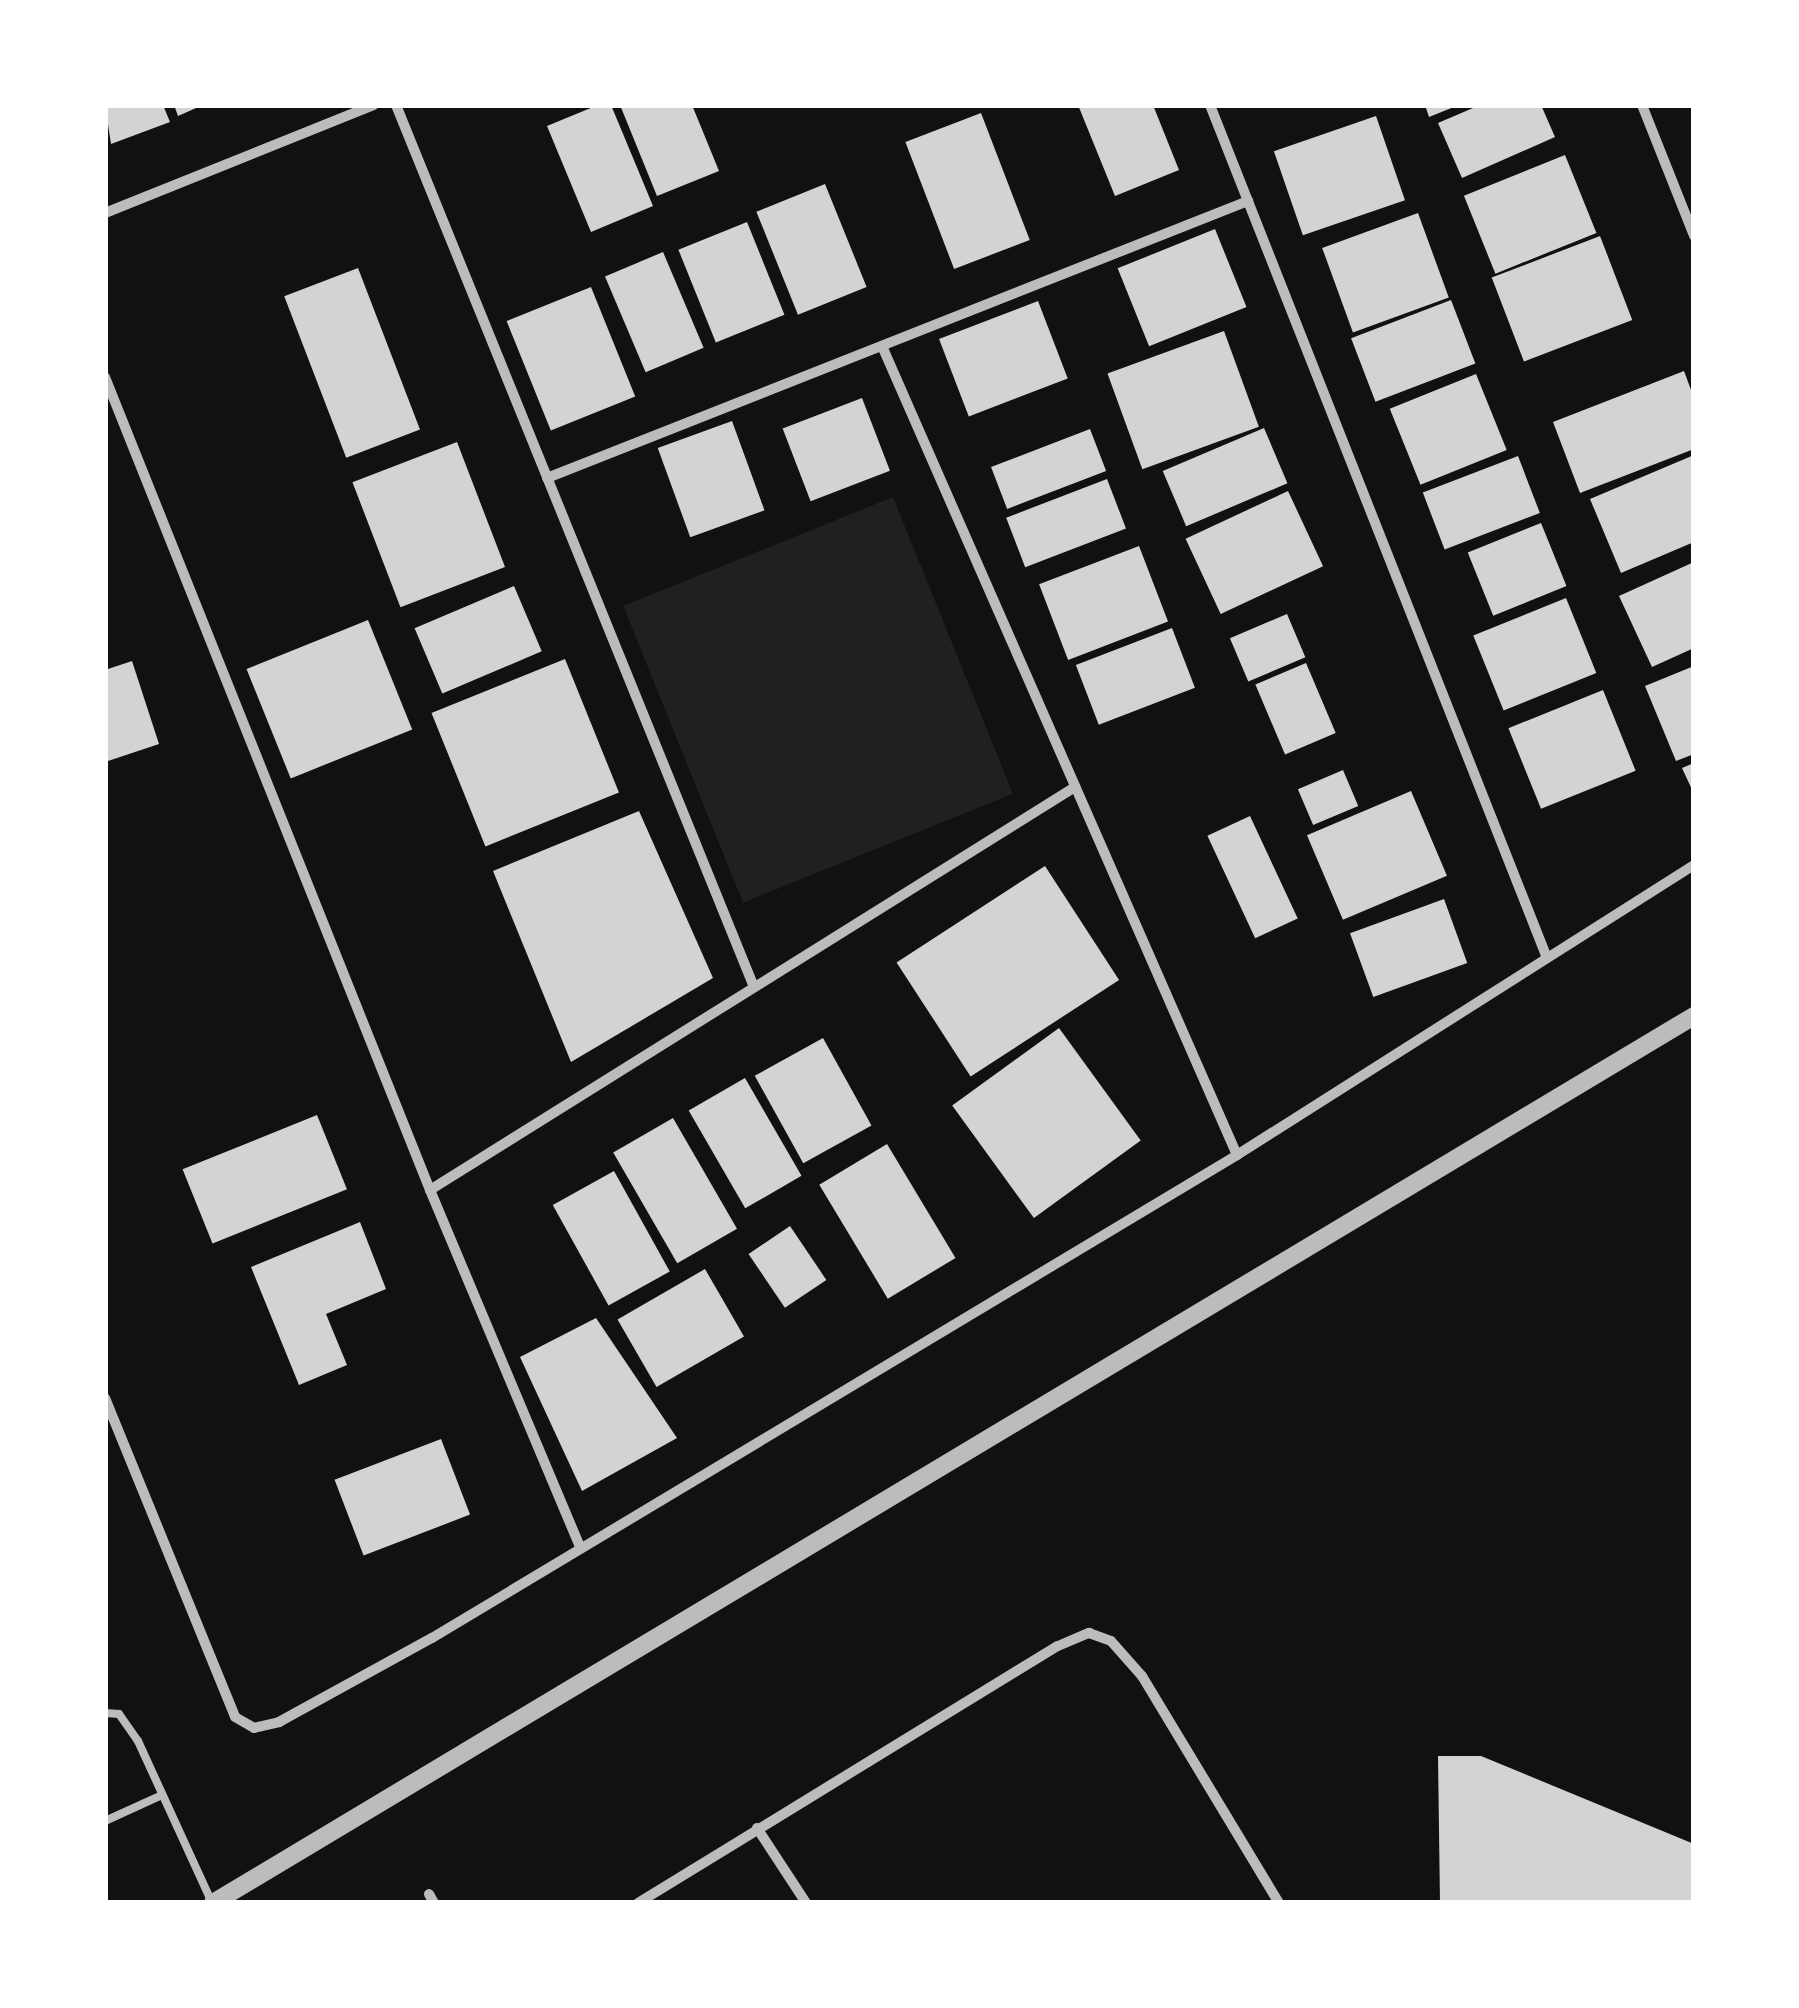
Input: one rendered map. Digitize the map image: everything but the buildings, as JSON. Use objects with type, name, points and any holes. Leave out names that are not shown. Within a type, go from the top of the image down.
[{"type":"street","points":[[105,213],[374,105]]},
{"type":"street","points":[[396,105],[754,987]]},
{"type":"street","points":[[1210,105],[1548,958]]},
{"type":"street","points":[[1642,105],[1694,236]]},
{"type":"street","points":[[548,478],[1248,201]]},
{"type":"street","points":[[882,346],[1237,1156]]},
{"type":"street","points":[[105,377],[430,1190],[579,1545]]},
{"type":"street","points":[[430,1190],[1075,786]]},
{"type":"street","points":[[105,1398],[235,1717],[254,1728],[279,1722],[432,1638],[579,1545],[1237,1156],[1694,865]]},
{"type":"street","points":[[213,1903],[1694,1016]]},
{"type":"street","points":[[638,1903],[757,1828],[1089,1633],[1111,1641],[1142,1676],[1279,1903]]},
{"type":"street","points":[[757,1828],[806,1903]]},
{"type":"lane","points":[[105,1713],[119,1714],[138,1741],[213,1903]]},
{"type":"lane","points":[[105,1821],[162,1794]]},
{"type":"shaded area","points":[[893,497],[1013,794],[743,903],[623,606]]}]
